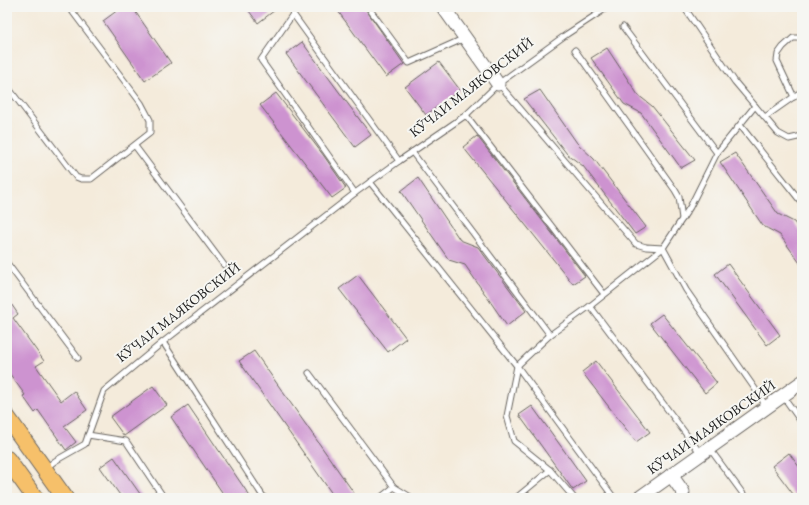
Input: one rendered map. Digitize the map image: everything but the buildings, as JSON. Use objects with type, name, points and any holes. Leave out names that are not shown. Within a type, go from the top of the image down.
[{"type":"main road","points":[[7,418],[65,498]]},
{"type":"main road","points":[[7,459],[35,498]]},
{"type":"street","points":[[443,7],[498,84]]},
{"type":"street","name":"КӮЧАИ МАЯКОВСКИЙ","points":[[639,498],[802,382]]},
{"type":"street","points":[[671,475],[685,495]]},
{"type":"lane","points":[[7,86],[76,177],[81,179],[91,179],[150,134],[150,120],[141,103],[69,7]]},
{"type":"lane","points":[[295,7],[293,14],[261,60],[355,194]]},
{"type":"lane","points":[[368,7],[409,63],[465,38]]},
{"type":"lane","name":"КӮЧАИ МАЯКОВСКИЙ","points":[[44,470],[55,461],[85,444],[104,391],[163,342],[370,182],[466,115],[498,84],[567,34],[608,7]]},
{"type":"lane","points":[[684,7],[735,82],[778,133],[789,140],[802,136]]},
{"type":"lane","points":[[293,14],[399,161]]},
{"type":"lane","points":[[622,27],[717,153]]},
{"type":"lane","points":[[794,97],[777,61],[778,54],[783,47],[793,38],[802,38]]},
{"type":"lane","points":[[575,50],[675,190],[679,198],[682,219]]},
{"type":"lane","points":[[498,84],[636,244],[646,247],[662,248]]},
{"type":"lane","points":[[766,117],[802,91]]},
{"type":"lane","points":[[574,498],[550,470],[514,441],[507,416],[517,366],[550,335],[590,306],[662,248],[690,207],[717,153],[755,106]]},
{"type":"lane","points":[[466,115],[604,294]]},
{"type":"lane","points":[[740,125],[802,203]]},
{"type":"lane","points":[[135,146],[224,265]]},
{"type":"lane","points":[[412,152],[550,335]]},
{"type":"lane","points":[[370,182],[517,366],[614,498]]},
{"type":"lane","points":[[662,248],[686,290],[760,396],[766,407]]},
{"type":"lane","points":[[7,263],[78,358]]},
{"type":"lane","points":[[590,306],[705,451],[746,498]]},
{"type":"lane","points":[[163,342],[264,498]]},
{"type":"lane","points":[[309,373],[394,487],[412,498]]},
{"type":"lane","points":[[783,396],[802,423]]},
{"type":"lane","points":[[88,436],[126,441],[164,498]]},
{"type":"lane","points":[[516,498],[550,470]]},
{"type":"lane","points":[[380,498],[394,487]]}]
